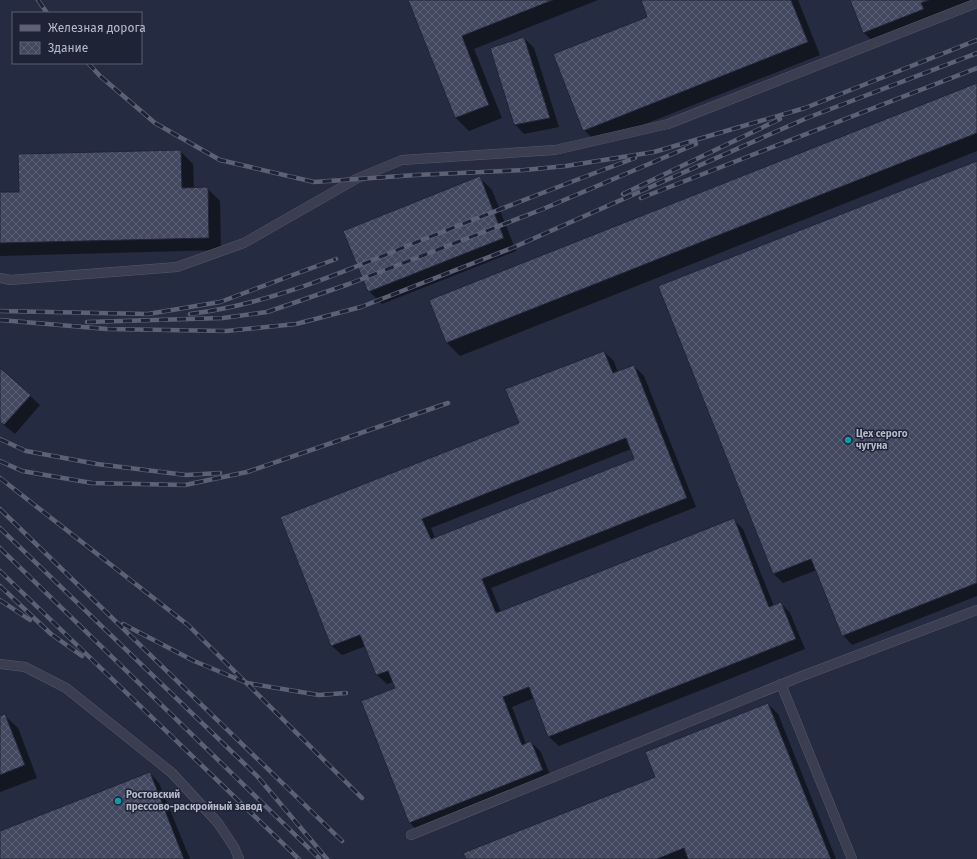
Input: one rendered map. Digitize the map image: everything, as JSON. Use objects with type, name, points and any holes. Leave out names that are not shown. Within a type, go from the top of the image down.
[{"type":"lane","points":[[0,278],[10,280],[177,267],[244,243],[356,179],[402,160],[555,150],[668,124],[977,3]]},
{"type":"lane","points":[[412,835],[781,684],[977,610]]},
{"type":"lane","points":[[0,664],[25,667],[66,688],[172,773],[218,823],[234,847],[239,859]]},
{"type":"lane","points":[[781,684],[852,859]]},
{"type":"building","points":[[408,0],[553,0],[462,36],[489,105],[455,118]]},
{"type":"building","points":[[641,0],[791,0],[808,42],[583,131],[553,54],[647,17]]},
{"type":"building","points":[[850,0],[929,0],[921,3],[924,9],[863,33]]},
{"type":"building","points":[[524,37],[550,118],[514,125],[490,48]]},
{"type":"building","points":[[977,83],[977,133],[446,343],[429,300]]},
{"type":"building","points":[[181,150],[182,188],[208,187],[209,238],[0,243],[0,192],[19,192],[18,154]]},
{"type":"building","name":"Цех серого чугуна","points":[[977,161],[977,583],[842,636],[811,559],[773,574],[658,286]]},
{"type":"building","points":[[480,176],[504,238],[368,292],[343,231]]},
{"type":"building","points":[[604,351],[613,373],[634,365],[687,498],[482,579],[496,613],[734,518],[769,607],[781,602],[796,639],[548,737],[529,687],[503,697],[522,745],[531,741],[543,770],[409,823],[361,701],[395,688],[388,671],[376,675],[360,635],[331,646],[280,517],[519,423],[505,389]],"holes":[[[626,438],[634,459],[431,539],[422,519]]]},
{"type":"building","points":[[0,368],[31,395],[4,425],[0,422]]},
{"type":"building","points":[[768,703],[831,859],[688,859],[684,848],[657,859],[466,859],[463,853],[655,777],[645,752]]},
{"type":"building","points":[[5,714],[25,765],[0,775],[0,716]]},
{"type":"building","name":"Ростовский прессово-раскройный завод","points":[[150,772],[184,859],[0,859],[0,831]]},
{"type":"railway","points":[[38,0],[46,12]]},
{"type":"railway","points":[[89,64],[100,76],[155,123],[220,160],[314,182],[524,170],[566,166],[654,152],[805,108],[977,40]]},
{"type":"railway","points":[[0,320],[107,329],[226,331],[296,324],[361,307],[512,248],[807,118],[977,53]]},
{"type":"railway","points":[[641,198],[977,68]]},
{"type":"railway","points":[[623,194],[780,119]]},
{"type":"railway","points":[[87,322],[223,318],[267,312],[349,284],[543,209],[696,144]]},
{"type":"railway","points":[[190,314],[249,303],[306,286],[526,199],[635,158]]},
{"type":"railway","points":[[0,311],[148,314],[220,302],[336,259]]},
{"type":"railway","points":[[0,461],[22,471],[92,483],[185,485],[247,472],[448,403]]},
{"type":"railway","points":[[0,439],[26,451],[97,464],[186,475],[220,473]]},
{"type":"railway","points":[[0,478],[188,625],[362,798]]},
{"type":"railway","points":[[0,509],[342,841]]},
{"type":"railway","points":[[0,528],[257,776],[327,859]]},
{"type":"railway","points":[[0,548],[319,858]]},
{"type":"railway","points":[[0,571],[299,859]]},
{"type":"railway","points":[[0,586],[51,634],[82,656]]},
{"type":"railway","points":[[0,600],[30,620]]},
{"type":"railway","points":[[123,624],[194,661],[247,683],[319,695],[346,693]]},
{"type":"place","name":"Цех серого чугуна","points":[[848,440]]},
{"type":"place","name":"Ростовский прессово-раскройный завод","points":[[118,801]]}]
